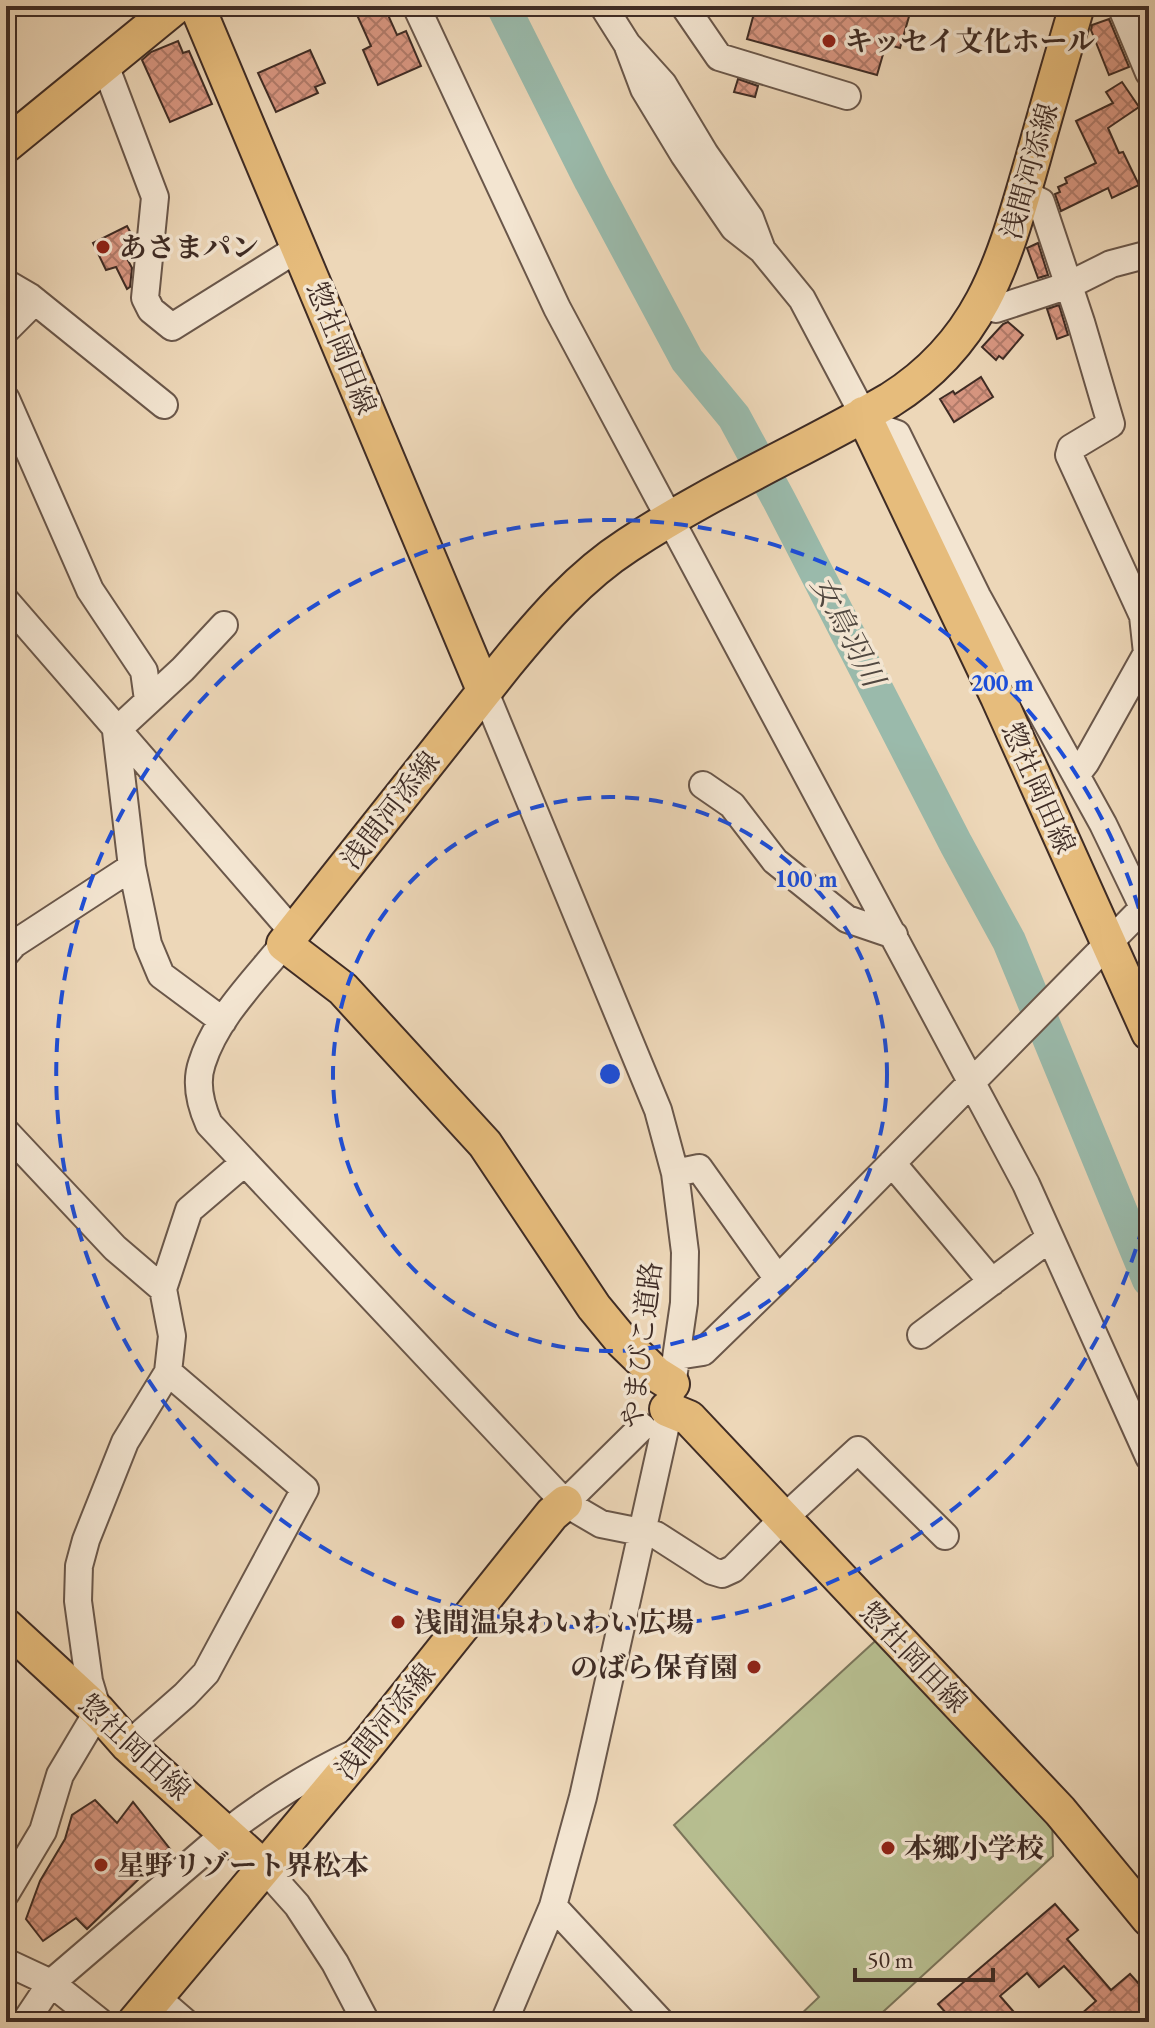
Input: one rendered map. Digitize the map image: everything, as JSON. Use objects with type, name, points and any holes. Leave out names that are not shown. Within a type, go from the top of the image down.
[{"type":"main road","points":[[6,145],[176,6]]},
{"type":"main road","name":"惣社岡田線","points":[[197,6],[484,690]]},
{"type":"main road","name":"浅間河添線","points":[[975,315],[971,294],[995,222],[1056,6]]},
{"type":"main road","name":"浅間河添線","points":[[288,938],[484,690],[540,622],[583,579],[627,545],[858,421],[917,383],[939,363],[975,315],[1007,248],[1077,6]]},
{"type":"main road","name":"惣社岡田線","points":[[858,421],[998,697],[1100,950],[1149,1033]]},
{"type":"main road","points":[[288,938],[343,989],[485,1144],[594,1307],[622,1341],[656,1374],[664,1394]]},
{"type":"main road","name":"惣社岡田線","points":[[664,1394],[1060,1811],[1149,1919]]},
{"type":"main road","name":"浅間河添線","points":[[145,2009],[364,1749],[543,1525],[565,1503]]},
{"type":"main road","name":"惣社岡田線","points":[[6,1626],[98,1711],[128,1745],[264,1868]]},
{"type":"street","points":[[416,6],[557,308],[676,517],[894,935],[976,1077],[1149,1457]]},
{"type":"street","points":[[603,6],[627,44],[663,84],[705,154],[750,218],[762,250],[802,299],[858,421],[897,434],[977,596],[1029,685],[1103,824],[1145,912],[1100,950],[664,1394]]},
{"type":"street","points":[[684,6],[719,57],[847,96]]},
{"type":"street","points":[[1149,6],[1124,13],[1149,73]]},
{"type":"street","points":[[105,65],[155,197],[145,298],[151,310],[172,327],[300,247]]},
{"type":"street","points":[[1023,193],[1041,202],[1111,424],[1071,448],[1069,455],[1146,615],[1147,653],[1143,664],[1076,775]]},
{"type":"street","points":[[975,315],[1069,285],[1111,264],[1149,254]]},
{"type":"street","points":[[6,283],[35,301],[164,405]]},
{"type":"street","points":[[6,330],[35,301]]},
{"type":"street","points":[[6,399],[90,590],[144,671],[148,700]]},
{"type":"street","points":[[6,601],[288,938],[223,1021],[201,1064],[201,1107],[209,1124],[565,1503],[601,1524],[656,1535],[712,1571],[722,1574],[733,1569],[858,1450],[945,1536]]},
{"type":"street","points":[[116,731],[183,669],[224,625]]},
{"type":"street","name":"やまびこ道路","points":[[484,690],[658,1110],[675,1173],[685,1252],[684,1303],[664,1394],[667,1420],[583,1797],[553,1906],[504,2022]]},
{"type":"street","points":[[116,731],[132,867],[148,944],[161,975],[223,1021]]},
{"type":"street","points":[[703,785],[732,805],[775,861],[847,919],[894,935]]},
{"type":"street","points":[[6,953],[14,944],[132,867]]},
{"type":"street","points":[[6,1132],[115,1248],[163,1289]]},
{"type":"street","points":[[6,1893],[43,1831],[60,1775],[98,1711],[89,1681],[78,1601],[79,1566],[86,1540],[125,1442],[168,1372],[172,1336],[163,1289],[189,1210],[244,1163]]},
{"type":"street","points":[[892,1163],[992,1282]]},
{"type":"street","points":[[675,1173],[699,1168],[778,1279]]},
{"type":"street","points":[[921,1335],[1050,1238]]},
{"type":"street","points":[[128,1745],[206,1673],[305,1489],[168,1372]]},
{"type":"street","name":"浅間河添線","points":[[565,1503],[664,1394]]},
{"type":"street","points":[[25,2022],[51,1983],[227,1832],[308,1776],[364,1749]]},
{"type":"street","points":[[264,1868],[297,1905],[335,1963],[366,2022]]},
{"type":"street","points":[[553,1906],[661,2022]]},
{"type":"street","points":[[6,1962],[51,1983],[100,2022]]},
{"type":"street","points":[[145,2009],[185,2022]]},
{"type":"green space","name":"本郷小学校","points":[[884,1633],[1052,1814],[1053,1856],[872,2022],[802,2022],[798,2017],[819,1997],[674,1825]]},
{"type":"building","points":[[353,6],[384,6],[397,35],[406,31],[421,66],[378,85],[363,50],[371,46]]},
{"type":"building","name":"キッセイ文化ホール","points":[[756,6],[912,6],[900,48],[886,44],[877,75],[747,39]]},
{"type":"building","points":[[1109,19],[1129,67],[1109,75],[1091,30],[1092,25]]},
{"type":"building","points":[[178,41],[183,53],[189,51],[212,104],[170,122],[142,60],[151,52]]},
{"type":"building","points":[[310,50],[325,83],[315,87],[318,93],[276,112],[258,73]]},
{"type":"building","points":[[738,79],[758,86],[755,97],[734,92]]},
{"type":"building","points":[[1122,82],[1139,107],[1108,128],[1139,185],[1112,198],[1108,188],[1061,211],[1055,194],[1060,192],[1058,187],[1067,183],[1065,178],[1096,163],[1076,121],[1113,103],[1106,92]]},
{"type":"building","points":[[127,226],[135,241],[134,245],[123,251],[132,268],[130,287],[127,289],[116,267],[106,270],[93,243]]},
{"type":"building","points":[[1038,243],[1048,275],[1038,278],[1027,248]]},
{"type":"building","points":[[1059,305],[1068,335],[1057,339],[1047,309]]},
{"type":"building","points":[[1008,322],[1023,335],[1003,359],[999,356],[996,360],[982,347]]},
{"type":"building","points":[[981,377],[993,397],[954,422],[940,399],[953,391],[955,394]]},
{"type":"building","name":"星野リゾート界松本","points":[[95,1800],[117,1823],[133,1802],[170,1849],[87,1929],[76,1918],[43,1941],[26,1919],[40,1881],[65,1839],[72,1815]]},
{"type":"building","points":[[1055,1904],[1078,1930],[1067,1939],[1111,1990],[1130,1974],[1149,1995],[1149,2022],[1072,2022],[1096,2001],[1064,1966],[1039,1987],[1027,1973],[1000,1996],[1013,2011],[1000,2022],[954,2022],[938,2004]]},
{"type":"waterway","name":"女鳥羽川","points":[[503,6],[591,181],[687,360],[734,417],[779,500],[1009,941],[1149,1280]]},
{"type":"place","name":"キッセイ文化ホール","points":[[829,41]]},
{"type":"place","name":"あさまパン","points":[[103,247]]},
{"type":"place","name":"浅間温泉わいわい広場","points":[[398,1622]]},
{"type":"place","name":"のばら保育園","points":[[754,1667]]},
{"type":"place","name":"本郷小学校","points":[[888,1848]]},
{"type":"place","name":"星野リゾート界松本","points":[[101,1865]]}]
